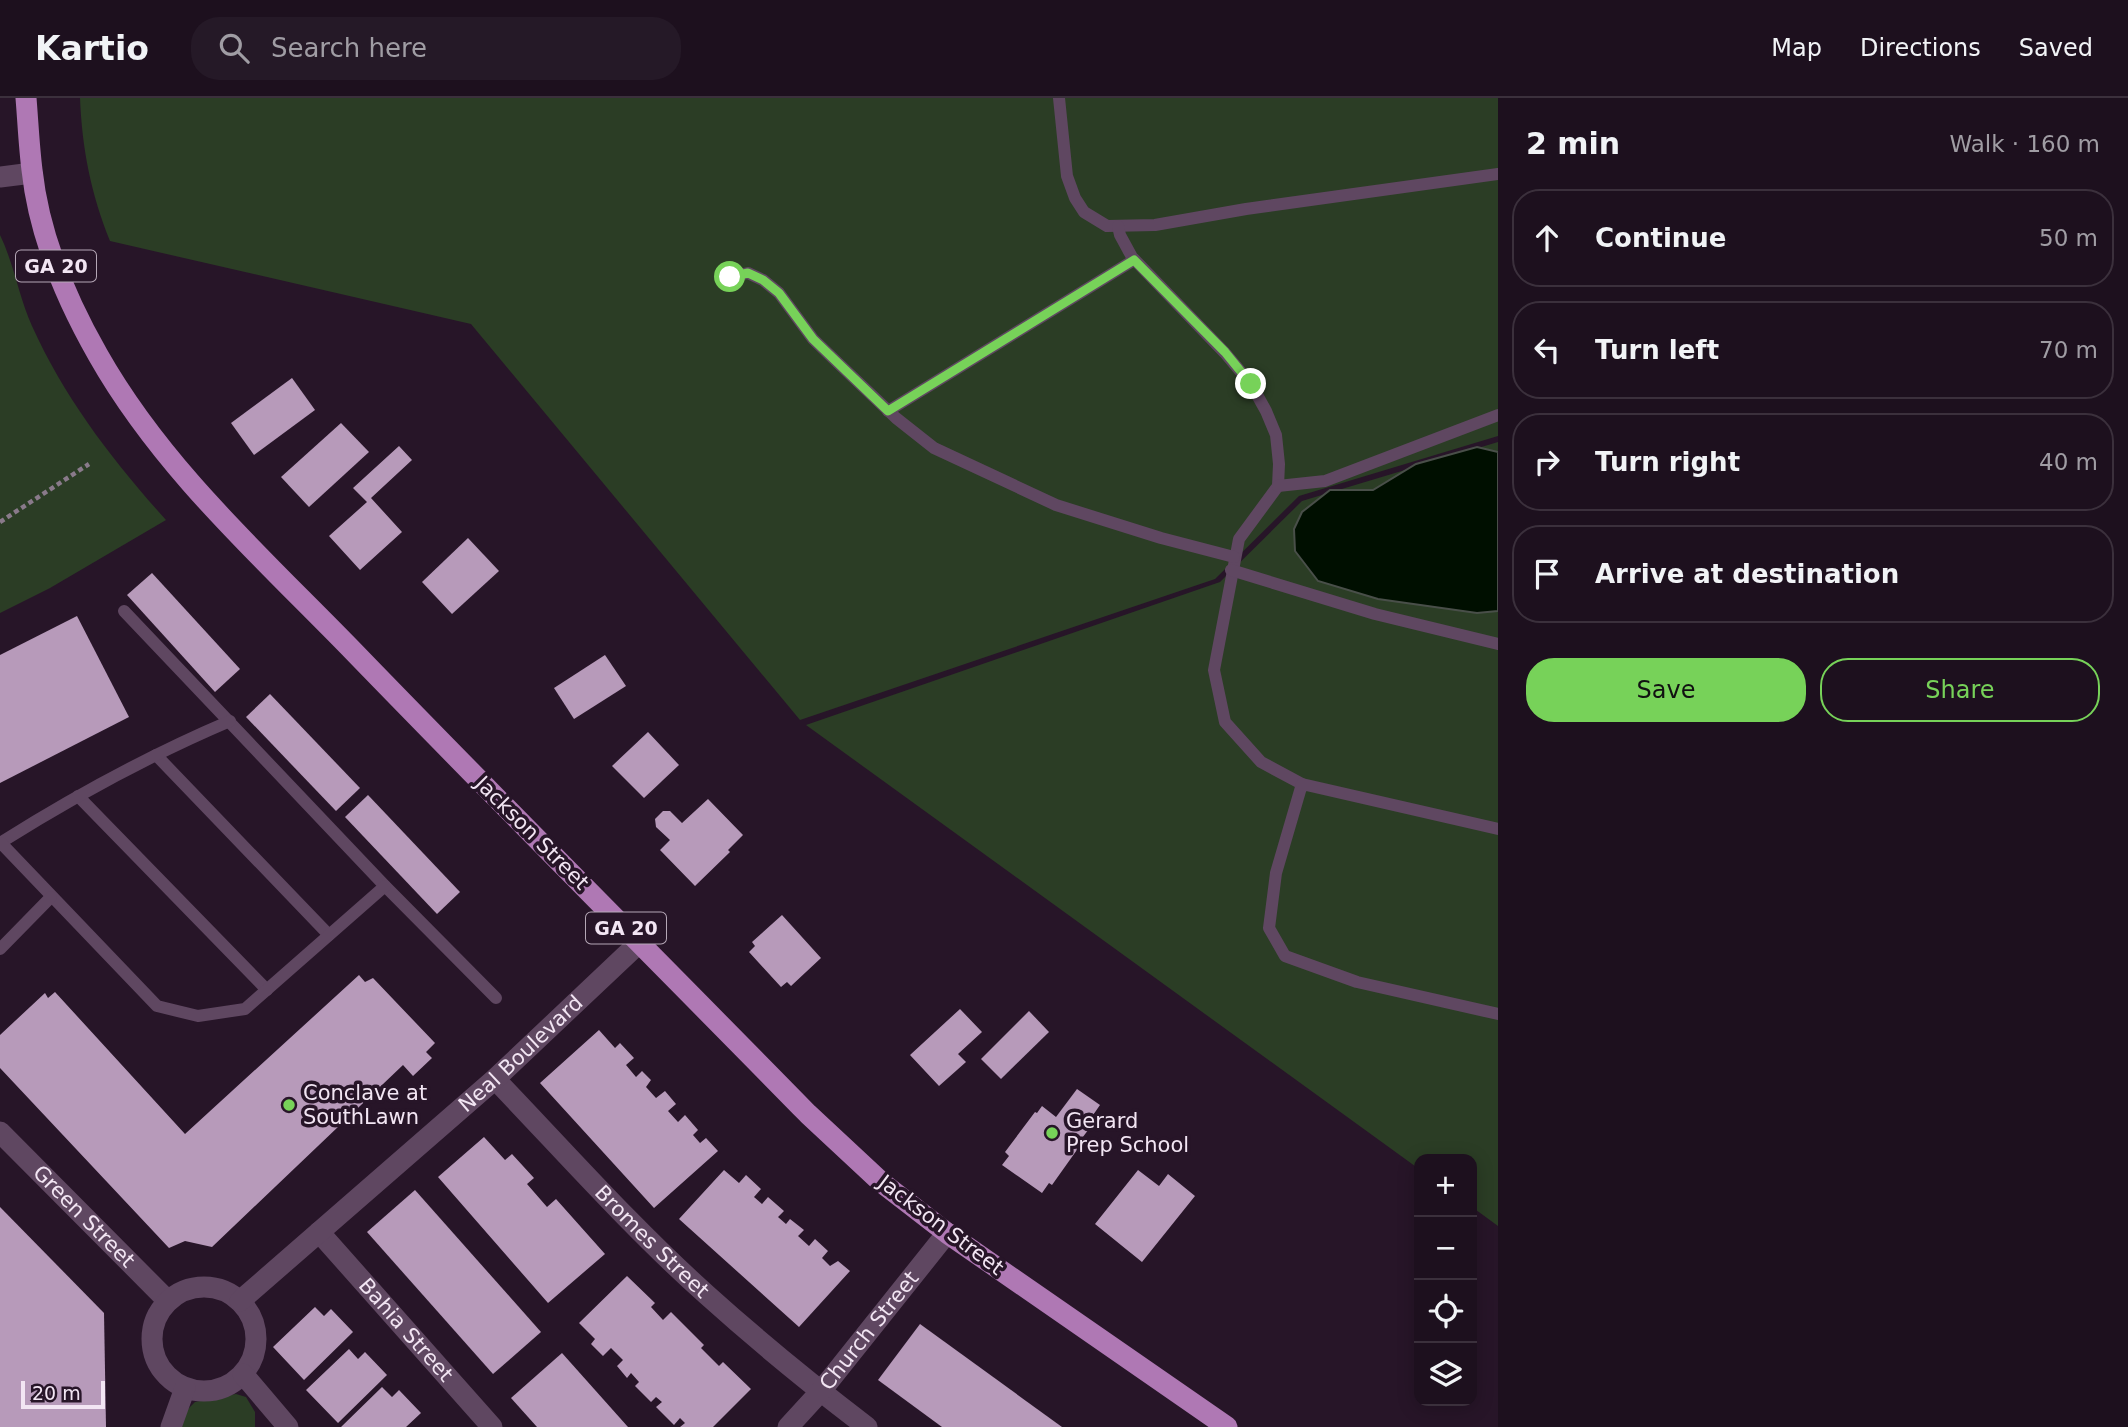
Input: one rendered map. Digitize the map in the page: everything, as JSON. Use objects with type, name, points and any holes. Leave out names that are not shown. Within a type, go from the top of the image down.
[{"type":"highway","name":"Jackson Street","points":[[26,98],[32,173],[54,261],[75,313],[119,391],[166,456],[342,640],[808,1114],[881,1182],[947,1233],[1227,1427]]},
{"type":"street","points":[[0,177],[32,173]]},
{"type":"street","name":"Neal Boulevard","points":[[240,1301],[495,1079],[640,942]]},
{"type":"street","name":"Bromes Street","points":[[495,1079],[633,1223],[706,1294],[867,1427]]},
{"type":"street","name":"Green Street","points":[[0,1132],[168,1301]]},
{"type":"street","name":"Bahia Street","points":[[319,1232],[492,1427]]},
{"type":"street","name":"Church Street","points":[[788,1427],[821,1391],[947,1233]]},
{"type":"street","points":[[196,1287],[212,1287],[227,1292],[240,1301],[250,1314],[256,1329],[252,1360],[243,1374],[231,1384],[201,1392],[170,1380],[158,1366],[152,1349],[151,1332],[157,1314],[168,1301],[181,1292],[196,1287]]},
{"type":"street","points":[[243,1374],[288,1427]]},
{"type":"street","points":[[171,1427],[185,1388]]},
{"type":"lane","points":[[1059,98],[1067,176],[1074,198],[1084,212],[1107,226],[1155,225],[1246,209],[1498,174]]},
{"type":"lane","points":[[1118,226],[1134,260],[1225,352],[1251,384],[1276,435],[1278,486],[1239,539],[1231,570],[1214,670],[1225,722],[1261,762],[1302,784],[1498,829]]},
{"type":"lane","points":[[888,411],[1134,260]]},
{"type":"lane","points":[[730,277],[748,273],[771,286],[813,339],[888,411],[934,448],[1056,505],[1161,538],[1234,557]]},
{"type":"lane","points":[[1278,486],[1325,481],[1498,415]]},
{"type":"lane","points":[[1231,570],[1374,614],[1498,643]]},
{"type":"lane","points":[[124,611],[385,886],[496,998]]},
{"type":"lane","points":[[230,721],[188,738],[78,796],[1,843],[157,1006],[198,1016],[245,1009],[385,886]]},
{"type":"lane","points":[[156,755],[329,935]]},
{"type":"lane","points":[[1302,784],[1276,873],[1269,929],[1286,956],[1357,982],[1498,1014]]},
{"type":"lane","points":[[78,796],[267,990]]},
{"type":"lane","points":[[0,949],[51,897]]},
{"type":"path","points":[[0,522],[89,464]]},
{"type":"green space","points":[[80,98],[1498,98],[1498,436],[1299,496],[1215,579],[800,720],[471,324],[110,241],[89,171]]},
{"type":"green space","points":[[0,235],[32,326],[59,379],[109,452],[166,520],[50,588],[0,613]]},
{"type":"green space","points":[[1498,442],[1498,1226],[1477,1211],[1477,1154],[1414,1154],[1414,1165],[806,725],[1220,582],[1302,501]]},
{"type":"green space","points":[[236,1394],[246,1397],[255,1412],[255,1427],[181,1427],[187,1410],[195,1402]]},
{"type":"shaded area","points":[[1477,447],[1498,452],[1498,611],[1477,613],[1378,599],[1318,581],[1295,551],[1294,529],[1302,512],[1330,490],[1373,490],[1416,464]]},
{"type":"building","points":[[292,378],[315,410],[254,455],[231,423]]},
{"type":"building","points":[[341,423],[369,452],[309,507],[281,477]]},
{"type":"building","points":[[399,446],[412,460],[371,498],[402,532],[360,570],[329,536],[367,502],[353,488]]},
{"type":"building","points":[[468,538],[499,571],[452,614],[422,582]]},
{"type":"building","points":[[152,573],[240,669],[215,692],[127,595]]},
{"type":"building","points":[[77,616],[129,717],[0,783],[0,655]]},
{"type":"building","points":[[605,655],[626,686],[574,719],[554,688]]},
{"type":"building","points":[[270,694],[360,788],[336,811],[246,717]]},
{"type":"building","points":[[648,732],[679,765],[644,798],[612,766]]},
{"type":"building","points":[[368,795],[460,892],[437,914],[345,817]]},
{"type":"building","points":[[708,799],[743,835],[728,850],[730,852],[695,886],[660,850],[670,840],[656,827],[655,819],[663,811],[670,811],[682,823]]},
{"type":"building","points":[[782,915],[821,958],[791,986],[787,982],[781,987],[749,952],[755,946],[752,942]]},
{"type":"building","name":"Conclave at SouthLawn","points":[[359,975],[365,982],[373,978],[435,1043],[426,1052],[432,1058],[413,1076],[403,1065],[212,1247],[185,1241],[169,1248],[0,1068],[0,1035],[45,993],[48,998],[55,992],[185,1134]]},
{"type":"building","points":[[960,1009],[982,1032],[958,1054],[966,1062],[939,1086],[910,1055]]},
{"type":"building","points":[[1029,1011],[1049,1032],[1001,1079],[981,1059]]},
{"type":"building","points":[[599,1030],[615,1048],[620,1043],[634,1058],[626,1065],[636,1077],[642,1071],[651,1080],[646,1087],[656,1098],[665,1091],[676,1104],[668,1111],[678,1122],[685,1115],[698,1130],[693,1135],[700,1143],[706,1138],[718,1151],[654,1208],[540,1083]]},
{"type":"building","name":"Gerard Prep School","points":[[1077,1089],[1100,1105],[1091,1118],[1095,1121],[1052,1185],[1049,1183],[1042,1193],[1002,1165],[1009,1156],[1005,1152],[1035,1112],[1042,1106],[1056,1117]]},
{"type":"building","points":[[484,1137],[505,1160],[512,1154],[534,1178],[527,1184],[547,1207],[556,1199],[605,1254],[548,1303],[438,1177]]},
{"type":"building","points":[[724,1170],[739,1183],[746,1175],[761,1189],[754,1197],[762,1204],[768,1197],[784,1211],[778,1217],[786,1224],[790,1219],[804,1230],[798,1236],[809,1246],[815,1239],[828,1251],[822,1258],[830,1266],[838,1261],[850,1271],[799,1327],[679,1219]]},
{"type":"building","points":[[1138,1170],[1159,1186],[1168,1174],[1195,1196],[1142,1262],[1095,1224]]},
{"type":"building","points":[[415,1190],[541,1332],[493,1374],[367,1232]]},
{"type":"building","points":[[0,1207],[104,1313],[106,1427],[0,1427]]},
{"type":"building","points":[[627,1276],[655,1303],[651,1307],[663,1320],[671,1312],[704,1345],[701,1348],[719,1366],[723,1362],[751,1389],[713,1427],[680,1427],[685,1423],[680,1418],[674,1425],[656,1407],[662,1402],[656,1397],[651,1402],[635,1386],[639,1382],[631,1373],[627,1378],[617,1366],[623,1360],[611,1348],[603,1356],[591,1344],[595,1339],[579,1323]]},
{"type":"building","points":[[315,1307],[324,1316],[331,1309],[353,1332],[304,1380],[273,1347]]},
{"type":"building","points":[[920,1324],[1062,1427],[942,1427],[878,1380]]},
{"type":"building","points":[[349,1349],[358,1359],[365,1352],[387,1375],[338,1423],[306,1390]]},
{"type":"building","points":[[562,1353],[628,1427],[537,1427],[511,1398]]},
{"type":"building","points":[[382,1387],[392,1397],[399,1390],[421,1413],[406,1427],[341,1427]]},
{"type":"place","name":"Conclave at SouthLawn","points":[[289,1105]]},
{"type":"place","name":"Gerard Prep School","points":[[1052,1133]]},
{"type":"route","points":[[730,277],[748,273],[763,280],[779,293],[813,339],[888,411],[1134,260],[1225,352],[1251,384]]}]
